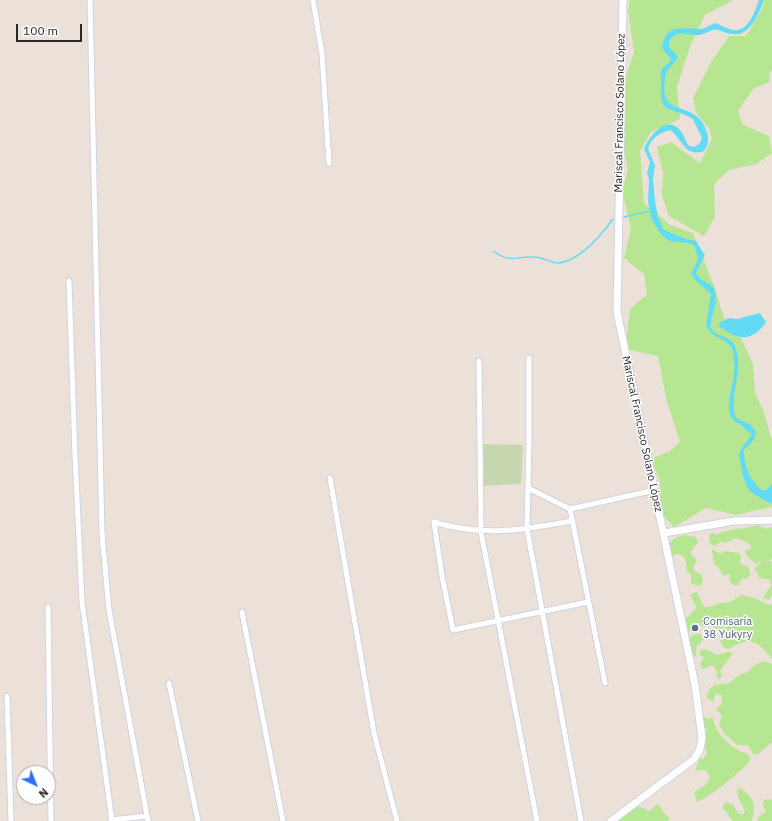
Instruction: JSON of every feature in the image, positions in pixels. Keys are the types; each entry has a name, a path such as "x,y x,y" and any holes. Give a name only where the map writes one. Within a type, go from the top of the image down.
{"main road":[{"name":"Mariscal Francisco Solano López","path":"611,821 687,764 698,754 702,745 695,685 664,532 618,321 616,303 623,0"},
{"path":"664,532 734,521 772,520"}],"street":[{"path":"69,281 75,463 82,602 112,820 147,818 109,610 102,534 90,0"},
{"path":"313,0 322,54 329,163"},
{"path":"529,358 527,529 541,612 581,821"},
{"path":"479,361 481,532 497,621 537,821"},
{"path":"330,478 374,733 396,821"},
{"path":"528,488 570,509 654,490"},
{"path":"570,509 605,683"},
{"path":"572,521 527,529 481,532 451,527 434,522 442,576 454,630 588,602"},
{"path":"48,607 52,821"},
{"path":"242,612 283,821"},
{"path":"169,682 198,821"},
{"path":"7,696 11,821"}],"green space":[{"path":"630,0 733,0 705,15 691,44 677,87 680,119 651,132 640,151 644,203 670,225 693,233 714,286 724,318 740,336 753,364 755,393 764,412 772,441 772,507 736,515 706,508 674,527 661,513 660,482 651,459 670,451 680,442 666,398 658,356 625,349 630,309 647,294 644,274 624,258 631,228 622,191 628,170 619,123 622,89 634,52 628,11"},
{"path":"764,0 772,0 772,70 770,72 769,82 753,89 738,111 743,125 769,136 772,153 756,164 729,170 714,184 715,217 704,236 669,216 662,196 663,172 657,147 671,142 700,163 712,139 709,128 696,113 693,98 711,62 729,36 746,36 763,7"},
{"path":"483,444 523,445 521,484 480,486"},
{"path":"758,525 765,529 772,527 772,558 769,561 772,562 772,595 769,600 763,598 771,585 770,580 759,578 758,572 755,572 755,568 761,562 759,561 756,564 746,555 745,551 751,549 751,546 747,542 736,538 726,543 720,542 715,546 710,544 709,537 711,533 717,535 724,531"},
{"path":"684,535 696,537 698,542 690,553 697,561 694,565 694,571 702,575 703,582 700,586 691,584 691,575 686,570 686,560 679,554 671,556 664,549 675,538"},
{"path":"712,549 720,554 725,551 739,553 741,556 740,564 748,566 751,575 746,579 741,579 739,585 733,585 729,580 730,575 728,574 723,576 719,568 714,564"},
{"path":"697,592 704,607 730,602 742,595 757,599 768,605 772,604 772,659 758,644 753,642 742,642 729,649 724,647 721,644 717,629 701,626 699,623 694,623 692,630 687,632 684,626 685,619 695,610 696,606 690,594"},
{"path":"695,634 703,635 704,639 697,646 696,656 694,657 689,653 689,638"},
{"path":"706,649 717,655 727,652 733,653 720,671 722,676 719,680 716,676 718,674 713,665 704,669 701,668 700,664 704,658 699,654 700,650"},
{"path":"764,661 772,664 772,742 758,754 753,754 748,745 737,745 724,733 719,724 722,715 716,710 721,704 722,696 716,693 713,702 706,697 711,687 729,683 741,674 746,673 755,665"},
{"path":"701,715 708,719 713,717 718,731 726,741 734,748 747,754 751,759 726,783 697,802 694,792 707,784 710,777 705,770 695,770 700,758 703,759 707,753 702,739 707,730 700,718"},
{"path":"740,788 745,791 753,802 754,810 752,821 733,821 722,807 726,802 733,805 738,813 743,815 745,811 738,797 737,790"},
{"path":"767,799 772,800 772,821 758,821 758,817 766,812 763,806 763,801"},
{"path":"658,804 664,813 670,818 668,821 618,821 630,809 641,807 649,811"}],"water":[{"path":"759,0 763,0 763,3 752,24 744,32 739,34 731,34 714,30 698,35 677,34 669,41 669,47 678,56 666,74 664,84 665,96 667,101 672,105 692,113 704,124 708,143 704,151 692,152 684,146 670,130 656,136 649,145 648,149 655,165 653,179 655,201 658,217 664,230 686,239 696,241 705,255 696,273 699,278 713,287 715,292 716,302 711,328 733,342 738,355 738,373 734,400 736,418 751,425 756,432 754,440 744,450 746,467 751,478 762,490 766,490 772,484 772,504 752,493 747,487 743,477 739,455 741,449 752,434 733,420 730,415 729,403 734,368 732,349 730,345 708,330 706,325 711,294 696,281 691,274 698,260 695,246 688,243 670,241 662,236 652,220 648,202 649,179 647,173 650,162 644,149 658,129 668,125 674,125 679,129 689,146 694,147 699,144 702,138 693,119 668,108 662,101 661,72 662,68 670,62 671,59 662,48 667,34 675,29 702,29 715,23 733,30 739,30 743,28 750,20 756,10"},
{"path":"760,313 766,322 761,329 750,336 738,336 719,326 719,323 729,318 737,319"}],"waterway":[{"path":"624,217 650,211"},
{"path":"493,251 499,255 509,258 534,257 555,263 566,261 590,246 613,219"}],"place":[{"name":"Comisaría 38 Yukyry","path":"695,628"}]}
